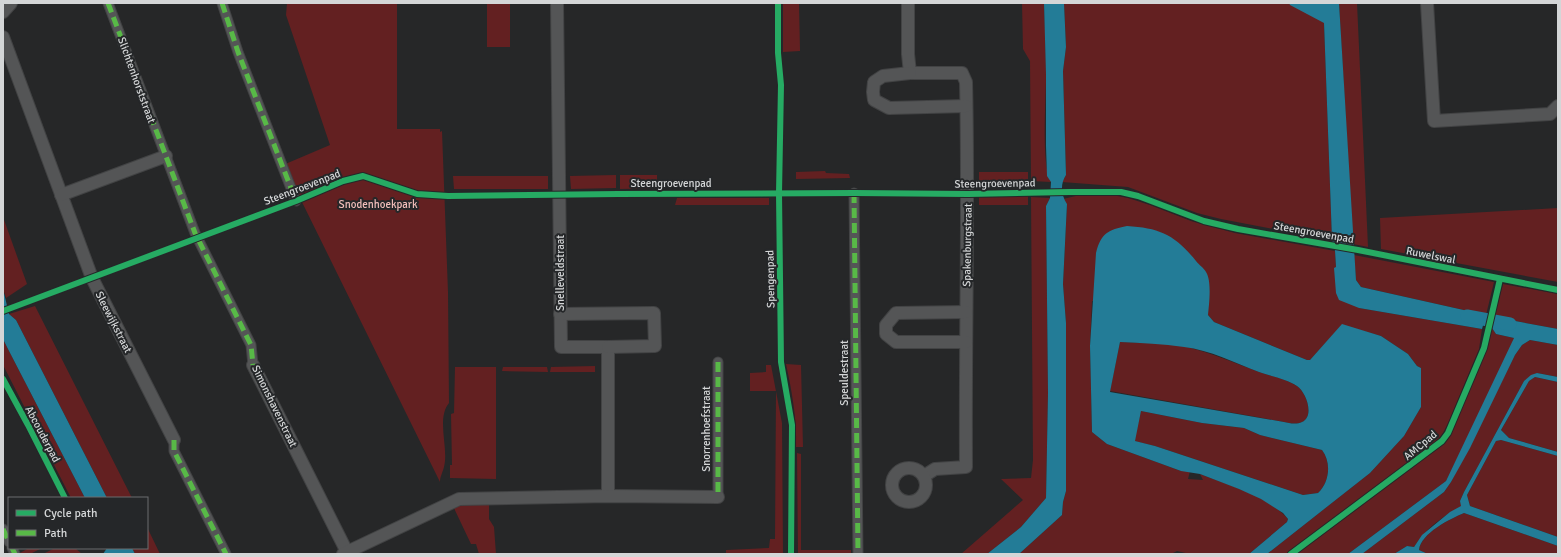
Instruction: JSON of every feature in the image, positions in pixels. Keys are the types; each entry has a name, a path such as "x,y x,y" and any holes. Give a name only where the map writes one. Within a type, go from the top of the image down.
{"street":[{"path":"3,12 11,3"},
{"name":"Slichtenhorststraat","path":"108,3 197,237"},
{"path":"222,3 238,52 296,201"},
{"name":"Snelleveldstraat","path":"558,3 561,347 608,347"},
{"path":"908,3 908,54 910,73"},
{"path":"1426,3 1434,121 1555,115"},
{"name":"Sleewijkstraat","path":"3,37 92,278 174,440 174,451 226,554"},
{"name":"Spakenburgstraat","path":"924,476 935,469 966,467 968,194 966,82 962,73 910,73 883,76 874,82 874,100 889,108 966,106"},
{"path":"61,195 166,156"},
{"name":"Speuldestraat","path":"854,193 858,554"},
{"name":"Simonshavenstraat","path":"197,237 251,345 253,365 345,553 449,502 459,499 608,496"},
{"path":"966,312 896,313 886,325 886,334 896,342 966,342"},
{"path":"560,314 654,313 655,346 608,347 608,496 718,497"},
{"name":"Snorrenhoefstraat","path":"718,362 718,497"},
{"path":"3,529 8,540"}],"green space":[{"name":"Snodenhoekpark","path":"287,3 397,3 397,129 440,129 440,132 442,131 448,292 449,403 443,417 445,459 440,482 299,196 297,196 283,165 330,145 286,15"},
{"path":"487,3 510,3 510,47 487,47"},
{"path":"783,3 799,3 800,51 783,52"},
{"path":"1022,3 1044,3 1046,67 1045,147 1048,174 1051,182 1031,181 1030,61 1023,49"},
{"path":"1064,3 1314,3 1324,23 1332,240 1197,213 1128,187 1062,182 1066,175 1063,71 1066,47"},
{"path":"1339,3 1357,3 1368,247 1353,244"},
{"path":"825,171 826,173 849,174 850,178 796,179 796,172"},
{"path":"979,172 1028,172 1028,182 979,182"},
{"path":"616,175 616,188 571,189 570,176"},
{"path":"620,175 657,175 657,184 666,184 666,188 620,189"},
{"path":"453,176 548,176 548,189 454,189"},
{"path":"979,195 1028,195 1028,205 979,205"},
{"path":"1080,195 1112,195 1128,198 1191,221 1235,233 1335,251 1336,267 1359,308 1482,329 1479,349 1443,433 1436,442 1417,457 1286,554 1267,554 1370,473 1404,436 1421,407 1421,368 1417,366 1408,354 1381,336 1342,325 1310,360 1307,360 1214,322 1208,315 1092,301 1090,346 1092,432 1107,444 1181,471 1190,471 1188,479 1203,480 1200,474 1247,492 1270,504 1288,519 1287,522 1249,554 1190,554 1177,551 1171,554 1019,554 1062,515 1066,491 1066,323 1063,284 1067,204 1063,199"},
{"path":"1031,197 1050,198 1046,206 1048,393 1046,498 1021,527 987,554 961,554 1023,500 1001,479 1031,478 1033,460"},
{"path":"677,198 769,198 769,205 675,205"},
{"path":"1558,208 1558,282 1381,249 1380,218"},
{"path":"3,217 27,284 6,298 3,289"},
{"path":"1354,255 1494,282 1486,315 1361,287 1356,280"},
{"path":"1503,284 1558,294 1558,329 1494,317"},
{"path":"35,306 131,497 106,497 16,320 9,314"},
{"path":"1492,328 1496,334 1514,338 1511,355 1446,481 1348,554 1296,554 1445,443 1465,400"},
{"path":"3,339 84,497 70,497 3,365"},
{"path":"1530,340 1558,345 1558,377 1537,373 1524,381 1464,492 1460,501 1462,506 1448,514 1423,534 1414,547 1407,546 1394,554 1362,554 1444,492 1451,482 1515,355 1522,345"},
{"path":"1120,342 1179,345 1214,355 1283,380 1297,386 1303,393 1308,404 1308,415 1302,422 1290,423 1110,391"},
{"path":"786,364 801,365 803,447 796,447 794,406"},
{"path":"766,365 771,365 776,391 750,391 750,373 766,372"},
{"path":"595,366 595,372 550,372 551,367"},
{"path":"455,367 496,367 496,479 450,478 450,465 452,465 451,414 454,413"},
{"path":"503,367 547,367 548,372 502,371"},
{"path":"1535,377 1558,382 1558,452 1509,438 1501,430 1529,381"},
{"path":"776,391 782,423 783,554 726,554 726,550 769,548 770,539 775,539"},
{"path":"1141,411 1202,423 1244,428 1260,435 1322,450 1328,467 1325,484 1318,493 1303,495 1155,446 1134,441"},
{"path":"1501,440 1558,456 1558,537 1470,506 1467,495 1496,441"},
{"path":"797,453 801,454 801,550 851,550 851,554 798,554"},
{"path":"452,504 489,504 489,519 494,527 496,554 479,554 476,544 471,544"},
{"path":"1464,513 1558,546 1558,554 1428,554 1419,550 1421,544 1430,532"},
{"path":"148,529 160,554 135,554 132,549 148,549"},
{"path":"27,549 40,549 30,554 18,554"},
{"path":"53,549 76,549 82,554 43,554"}],"water":[{"path":"1044,3 1064,3 1066,47 1063,71 1066,175 1062,190 1063,197 1067,204 1063,284 1066,323 1066,491 1062,515 1019,554 987,554 1021,527 1046,498 1048,393 1046,206 1050,198 1051,182 1047,176"},
{"path":"1289,3 1339,3 1356,280 1361,287 1486,315 1482,329 1359,308 1339,300 1336,293 1334,268 1336,267 1335,251 1332,240 1324,23 1290,5"},
{"path":"1127,226 1149,229 1166,234 1181,245 1204,269 1209,281 1210,293 1208,315 1214,322 1307,360 1310,360 1342,324 1381,336 1408,354 1417,366 1421,368 1421,407 1404,436 1370,473 1267,554 1249,554 1287,522 1288,519 1283,513 1261,499 1239,489 1200,474 1181,471 1107,444 1092,432 1090,346 1096,253 1100,241 1106,234 1115,229","holes":["1120,342 1160,344 1203,351 1288,381 1297,386 1306,398 1309,410 1308,415 1302,422 1293,424 1110,392","1141,411 1202,423 1244,428 1260,435 1322,450 1328,467 1325,484 1318,493 1303,495 1155,446 1135,441"]},
{"path":"3,289 9,314 16,320 106,497 84,497 3,339"},
{"path":"1494,317 1558,329 1558,345 1530,340 1522,345 1515,355 1470,448 1444,492 1362,554 1348,554 1446,481 1514,338 1496,334 1492,328"},
{"path":"1537,373 1558,377 1558,382 1535,377 1529,381 1501,430 1509,438 1558,452 1558,456 1501,440 1496,441 1467,495 1470,506 1558,537 1558,546 1464,513 1430,532 1421,544 1419,550 1428,554 1394,554 1407,546 1414,547 1422,535 1450,512 1461,506 1460,501 1464,492 1524,381 1531,375"},
{"path":"106,549 132,549 135,554 103,554"}],"waterway":[{"path":"1467,316 1510,324"}],"marked path":[{"path":"108,3 195,233 251,345 253,365"},
{"path":"222,3 238,52 296,201"},
{"path":"854,193 858,554"},
{"path":"718,362 718,497"},
{"path":"174,440 174,451 226,554"},
{"path":"3,529 8,540"},
{"path":"12,549 15,554"}],"cycle path":[{"name":"Spengenpad","path":"778,3 778,53 781,85 779,193 781,362 792,425 791,554"},
{"name":"Steengroevenpad","path":"3,311 296,201 343,181 363,176 417,194 448,196 1121,192 1138,196 1204,221 1238,229 1358,250 1558,290"},
{"name":"AMCpad","path":"1291,554 1442,441 1448,433 1484,348 1500,279"},
{"name":"Abcouderpad","path":"3,379 64,497"}]}
